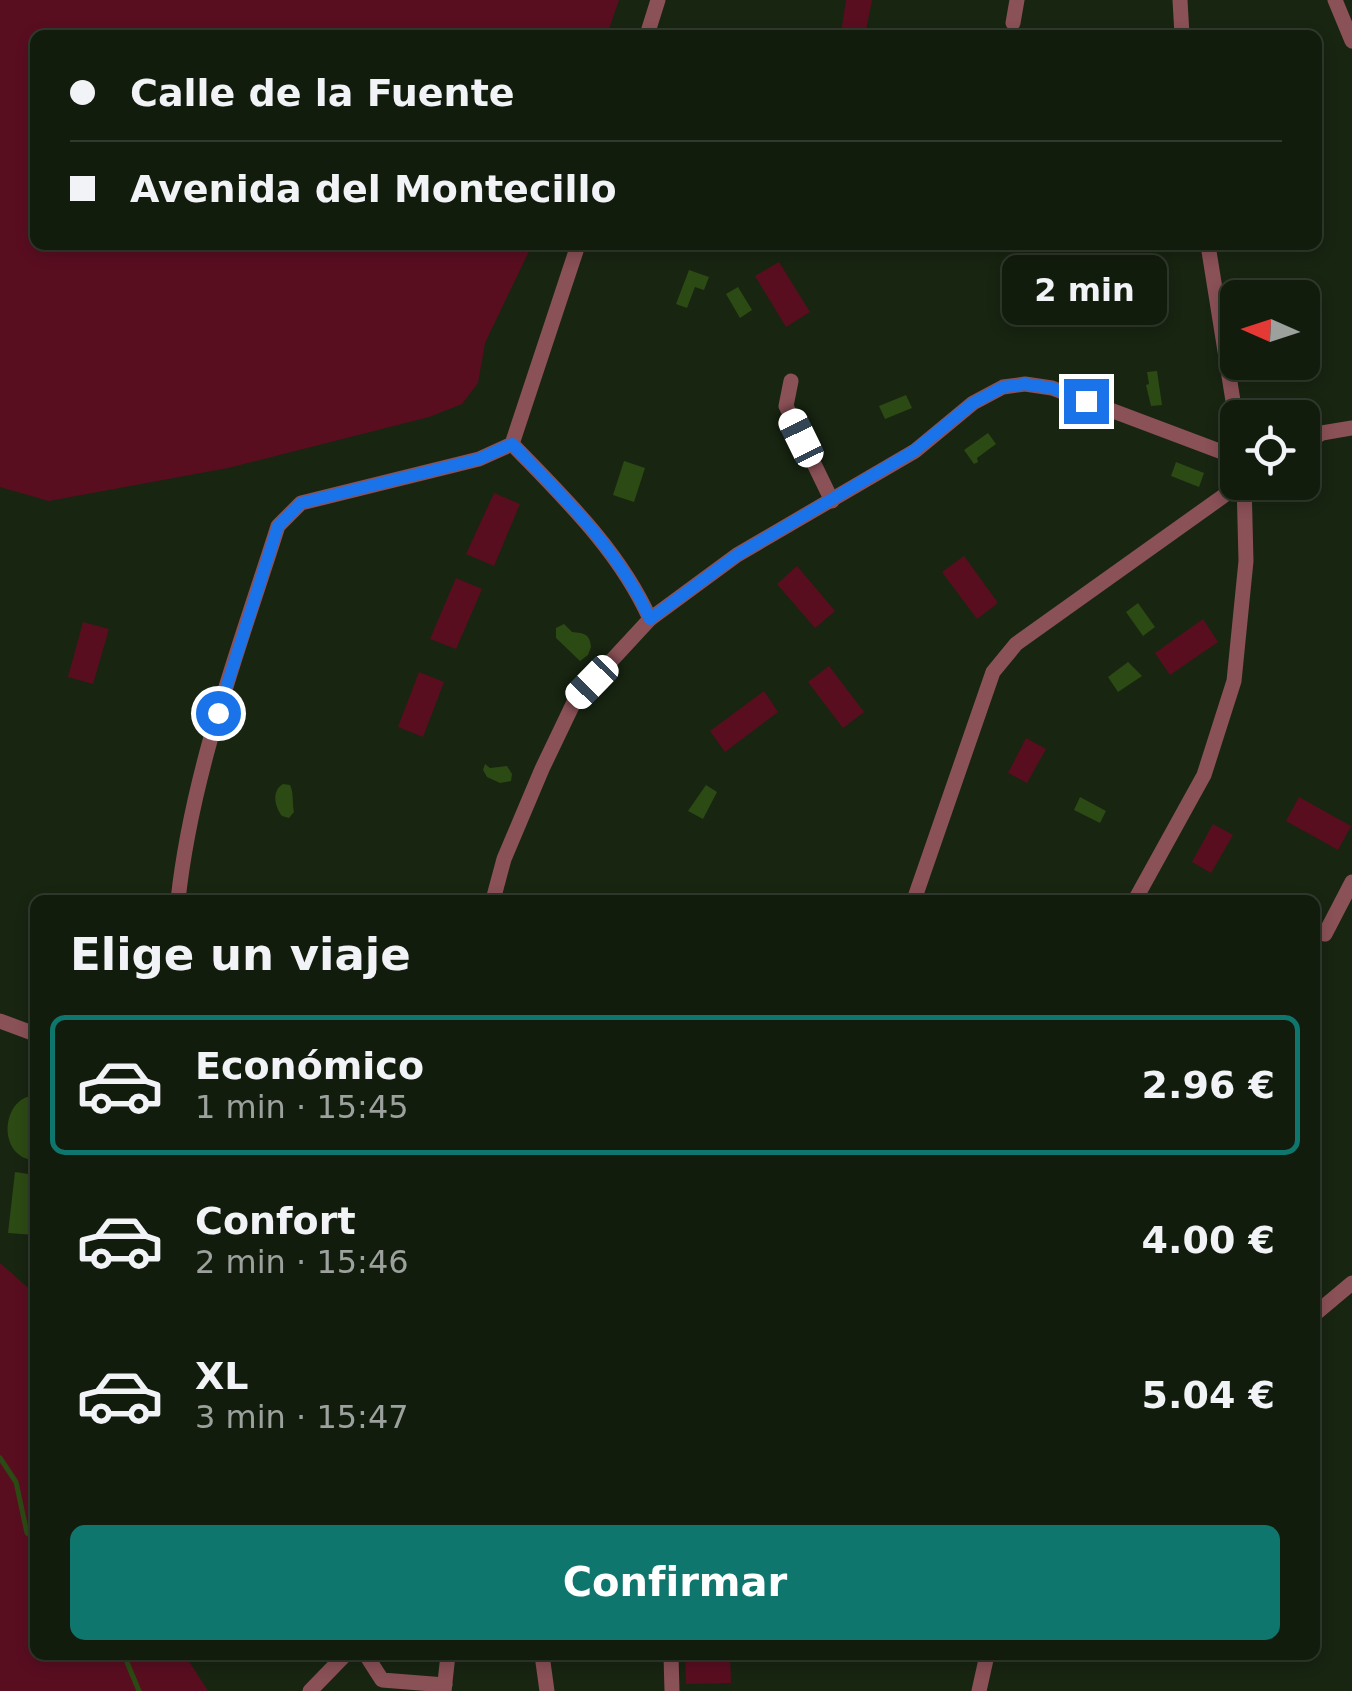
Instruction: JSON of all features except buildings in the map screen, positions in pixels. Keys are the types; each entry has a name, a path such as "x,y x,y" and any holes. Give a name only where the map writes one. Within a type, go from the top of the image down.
{"street":[{"path":"649,30 658,0"},
{"path":"1013,23 1018,0"},
{"path":"1180,0 1182,30"},
{"path":"1335,0 1352,41"},
{"path":"178,895 182,860 206,751 278,526 301,503 479,459 512,444 576,250"},
{"path":"1209,250 1233,400"},
{"path":"791,381 786,406 832,501"},
{"path":"493,895 504,859 575,700 650,619 737,555 914,451 973,403 1003,387 1025,384 1052,388 1220,451"},
{"path":"1320,434 1352,428"},
{"path":"512,444 592,529 634,582 650,619"},
{"path":"916,895 993,672 1002,659 1016,644 1220,499"},
{"path":"1138,895 1204,775 1234,681 1246,561 1244,500"},
{"path":"1325,934 1352,882"},
{"path":"0,1022 30,1032"},
{"path":"1320,1310 1352,1283"},
{"path":"310,1691 340,1660"},
{"path":"369,1660 382,1680 445,1688 448,1660"},
{"path":"543,1660 547,1691"},
{"path":"671,1660 672,1691"},
{"path":"979,1691 986,1660"}],"shaded area":[{"path":"0,0 619,0 609,30 30,30 30,250 530,250 485,343 478,383 462,404 429,417 228,468 49,501 0,487"},
{"path":"846,0 872,0 866,30 841,30"},
{"path":"779,262 810,312 786,327 755,276"},
{"path":"689,270 709,277 704,290 695,287 687,308 676,304"},
{"path":"738,287 752,310 740,318 726,294"},
{"path":"1157,371 1162,405 1151,406 1147,372"},
{"path":"906,395 912,408 885,419 879,406"},
{"path":"988,433 996,444 974,464 964,450"},
{"path":"624,461 645,468 634,502 613,495"},
{"path":"1176,462 1204,473 1199,487 1171,476"},
{"path":"494,493 520,504 494,566 466,554"},
{"path":"964,556 998,603 977,619 942,572"},
{"path":"797,566 835,611 815,628 777,584"},
{"path":"456,578 482,589 456,649 430,639"},
{"path":"1138,603 1155,627 1143,636 1126,612"},
{"path":"1203,619 1218,642 1170,675 1155,653"},
{"path":"83,622 109,629 93,684 68,677"},
{"path":"564,624 589,639 588,655 580,661 556,638 556,628"},
{"path":"1128,662 1142,676 1118,692 1108,677"},
{"path":"829,666 864,712 843,728 808,682"},
{"path":"419,672 444,682 423,737 398,727"},
{"path":"764,691 778,712 725,752 710,731"},
{"path":"1026,738 1046,749 1027,783 1008,773"},
{"path":"485,764 490,768 507,766 511,781 500,783 487,777"},
{"path":"283,784 290,785 292,791 294,812 289,818 282,816 276,804 277,791"},
{"path":"706,785 717,792 703,819 688,811"},
{"path":"1080,797 1106,811 1100,823 1074,810"},
{"path":"1299,797 1351,826 1338,850 1286,821"},
{"path":"1213,824 1233,835 1211,873 1192,862"},
{"path":"30,1097 30,1159 15,1151 10,1142 8,1121 18,1102"},
{"path":"15,1172 30,1174 30,1235 8,1233"},
{"path":"0,1263 30,1290 30,1660 188,1660 208,1691 0,1691"},
{"path":"685,1660 730,1660 731,1683 686,1684"}],"waterway":[{"path":"0,1458 16,1482 30,1535"},
{"path":"126,1660 139,1691"}],"route":[{"path":"218,713 278,526 301,503 479,459 512,444 592,529 634,582 650,619 737,555 914,451 973,403 1003,387 1025,384 1052,388 1086,401"}]}
